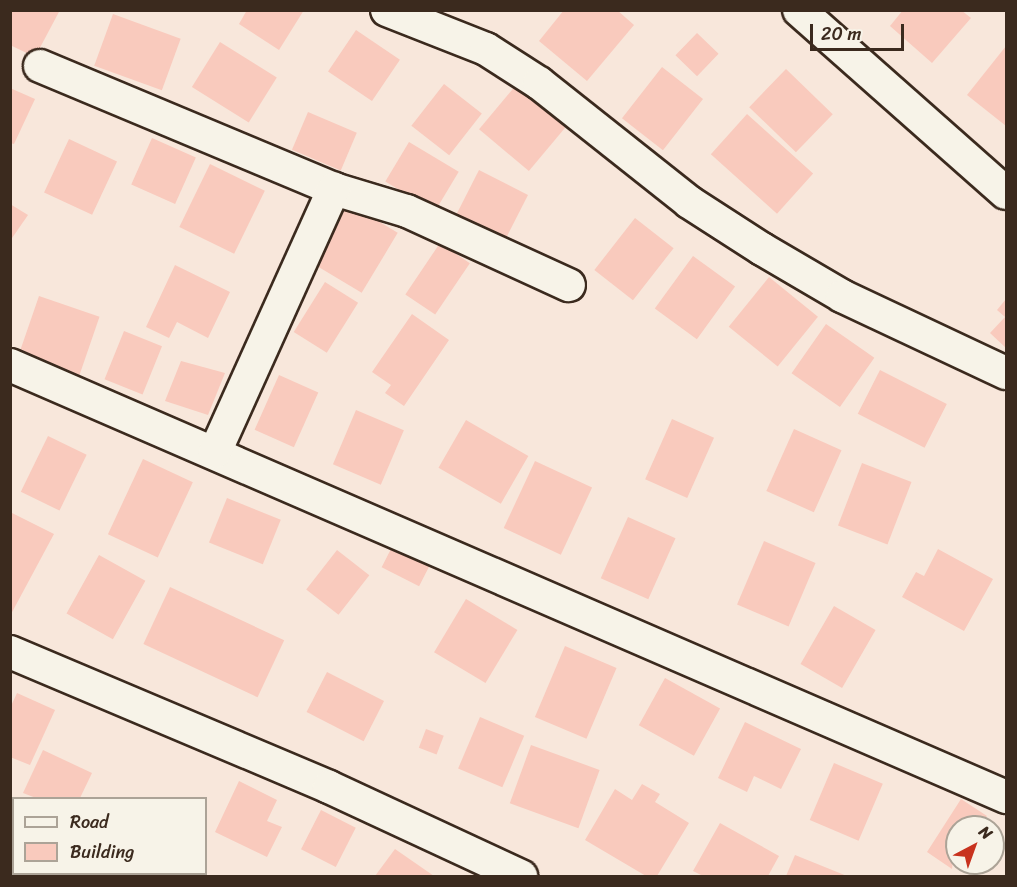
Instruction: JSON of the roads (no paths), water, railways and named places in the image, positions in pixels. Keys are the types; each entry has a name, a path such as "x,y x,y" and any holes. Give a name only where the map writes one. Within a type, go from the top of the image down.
{"street":[{"path":"387,10 486,49 539,83 689,202 762,249 842,296 1006,373"},
{"path":"798,10 1006,193"},
{"path":"40,66 334,189 407,211 568,285"},
{"path":"215,452 334,189"},
{"path":"10,365 1006,797"},
{"path":"10,652 329,787 521,876"}]}
